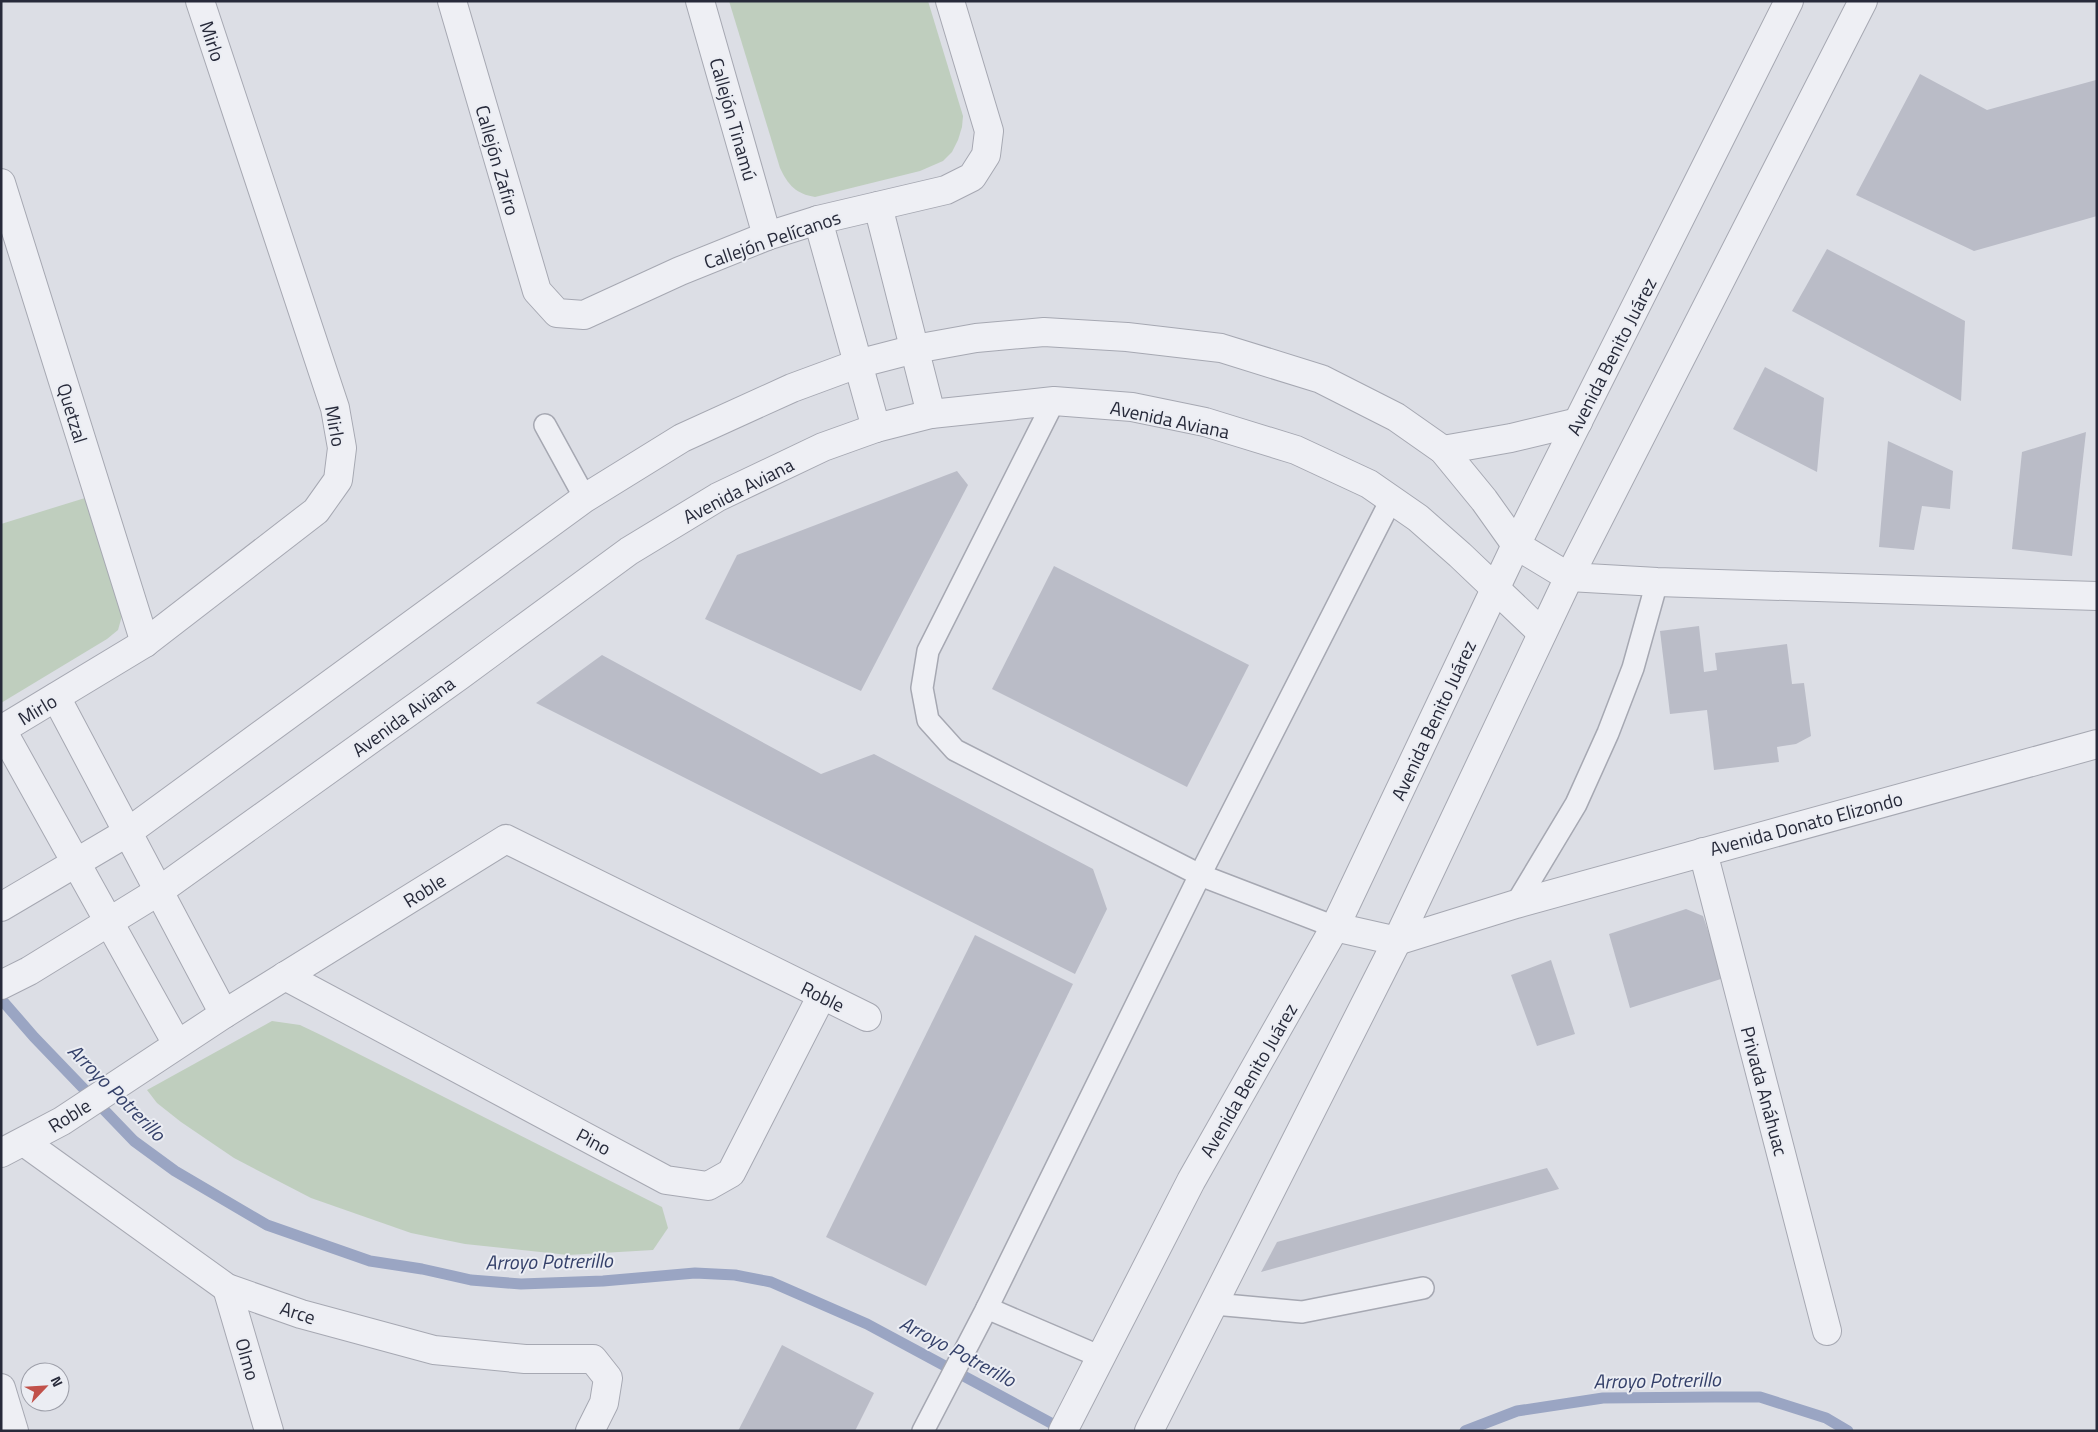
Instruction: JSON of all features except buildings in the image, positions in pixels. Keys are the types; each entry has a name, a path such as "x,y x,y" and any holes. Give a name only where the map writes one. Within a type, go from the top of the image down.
{"street":[{"name":"Mirlo","path":"2,730 145,643 316,511 338,480 342,448 335,408 200,1"},
{"name":"Callejón Zafiro","path":"452,1 537,291 557,313"},
{"name":"Callejón Tinamú","path":"700,1 768,236"},
{"name":"Callejón Pelícanos","path":"557,313 584,315 680,271 768,236 818,220 946,190 972,177 986,155 989,131 950,1"},
{"name":"Avenida Benito Juárez","path":"1063,1431 1191,1181 1335,927 1516,545 1788,1"},
{"path":"1151,1427 1397,941 1569,577 1863,1"},
{"name":"Quetzal","path":"1,183 145,643"},
{"path":"878,206 931,414"},
{"path":"818,220 876,428"},
{"path":"1,907 128,832 585,498 682,438 792,388 857,364 915,349 976,338 1044,332 1127,337 1222,348 1321,379 1396,417 1443,450 1484,500 1516,545 1569,577 1657,582 2097,596"},
{"name":"Avenida Aviana","path":"1,985 29,971 159,890 460,676 630,551 718,497 823,447 876,428 931,414 1054,401 1132,407 1205,422 1296,450 1369,484 1418,518 1542,633"},
{"path":"1443,450 1511,438 1578,422"},
{"path":"56,697 224,1014"},
{"path":"2,730 177,1044"},
{"name":"Avenida Donato Elizondo","path":"1397,941 1516,904 2097,744"},
{"name":"Roble","path":"12,1148 62,1121 224,1014 506,839 867,1017"},
{"name":"Privada Anáhuac","path":"1702,852 1827,1331"},
{"path":"1335,927 1397,941"},
{"name":"Pino","path":"285,976 666,1180 708,1186 731,1173 822,995"},
{"name":"Arce","path":"12,1148 227,1288 311,1316 434,1350 525,1359 593,1359 608,1378 604,1403 590,1431"},
{"name":"Olmo","path":"227,1288 269,1431"},
{"path":"1,1388 14,1431"}],"lane":[{"path":"1054,401 928,651 922,688 928,720 955,750 1200,875 1335,927"},
{"path":"545,425 585,498"},
{"path":"924,1428 987,1308 1200,875 1391,500"},
{"path":"1516,904 1576,804 1608,733 1634,668 1657,582"},
{"path":"1214,1304 1302,1312 1423,1288"},
{"path":"987,1308 1101,1357"}],"green space":[{"path":"729,1 928,1 963,116 962,127 952,152 943,161 920,171 815,197 803,194 793,188 780,168"},
{"path":"85,498 122,616 118,630 107,639 1,703 1,524"},
{"path":"272,1021 300,1025 662,1207 668,1228 653,1250 568,1255 465,1244 411,1233 311,1198 234,1158 181,1122 157,1103 147,1090"}],"waterway":[{"name":"Arroyo Potrerillo","path":"1,999 34,1037 134,1141 175,1171 267,1225 370,1261 422,1269 471,1280 521,1284 603,1281 695,1273 735,1275 771,1282 867,1324 1064,1430"},
{"name":"Arroyo Potrerillo","path":"1465,1431 1517,1411 1603,1398 1714,1397 1760,1397 1826,1418 1848,1431"}]}
